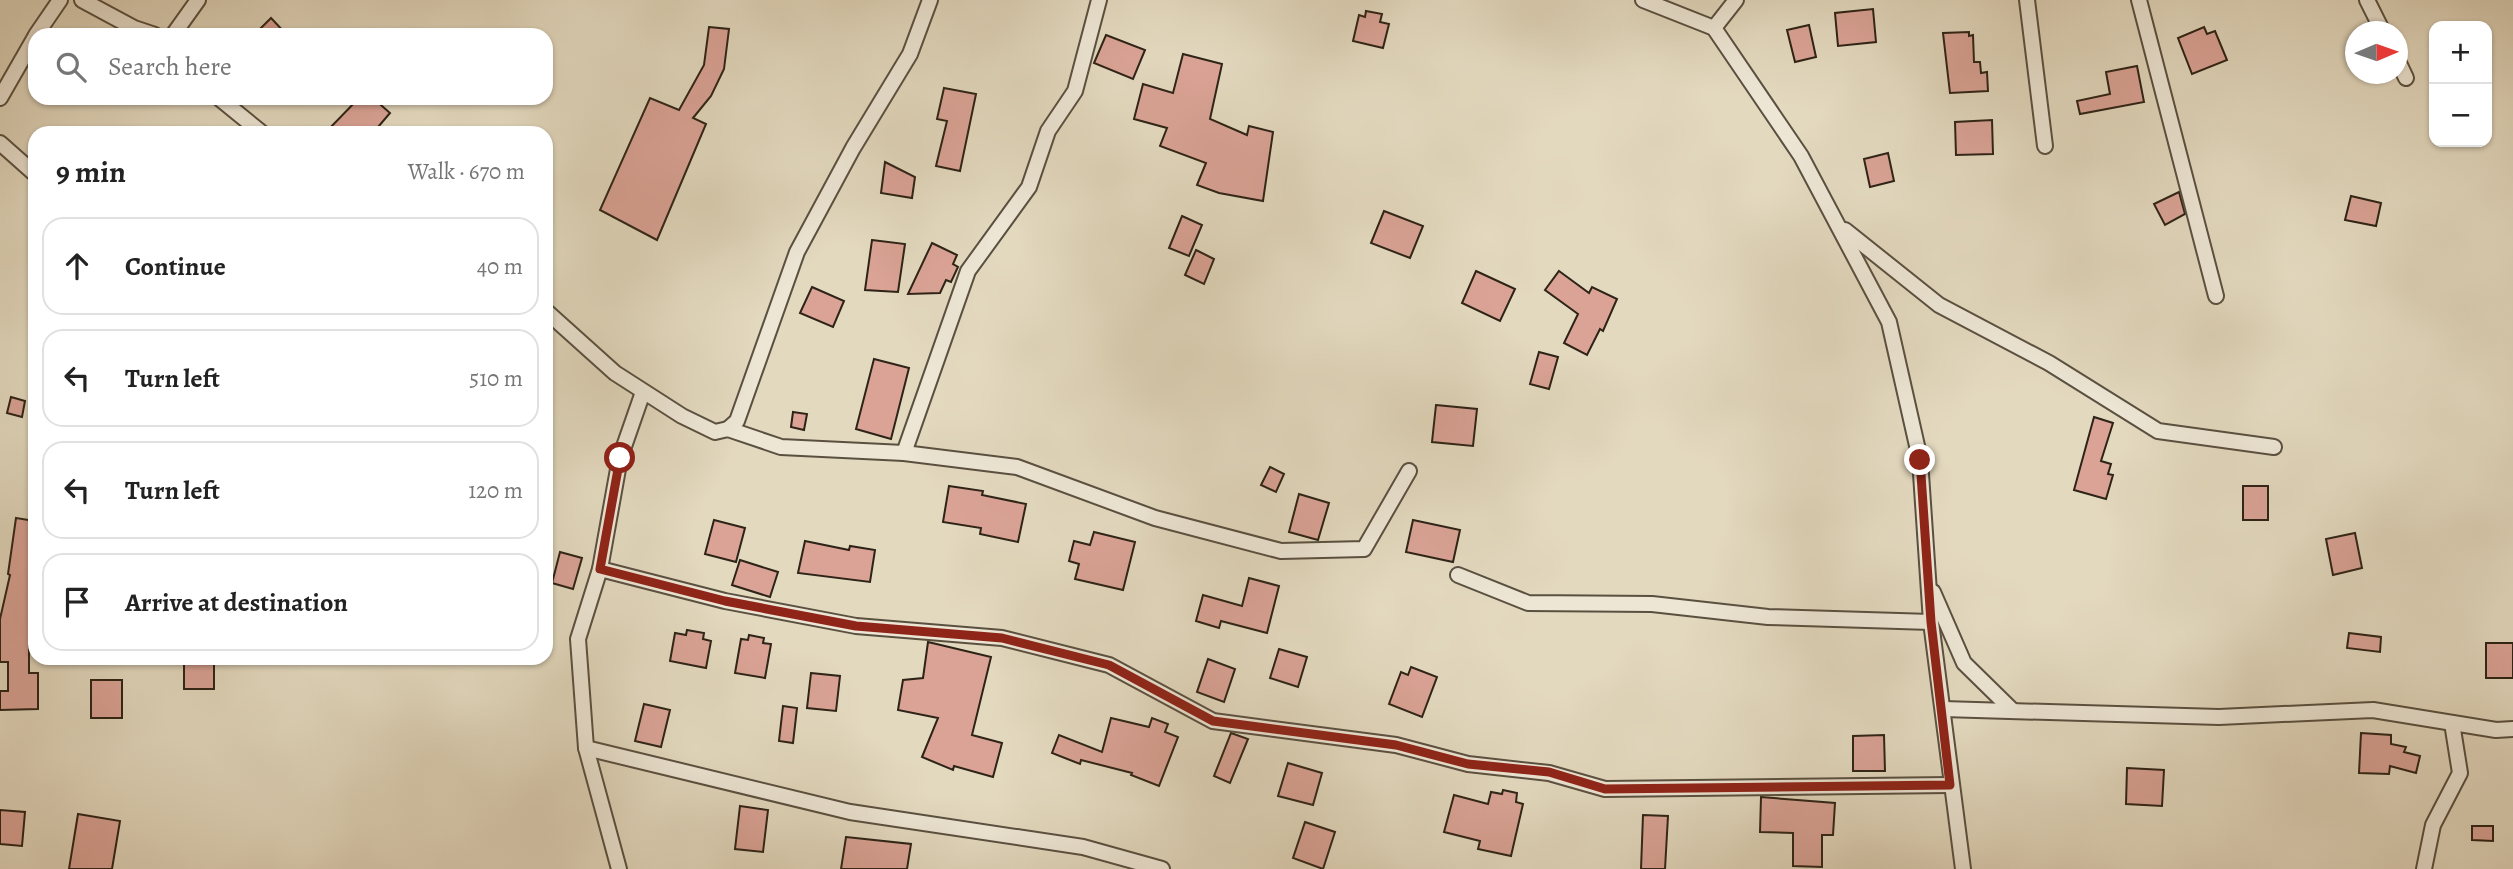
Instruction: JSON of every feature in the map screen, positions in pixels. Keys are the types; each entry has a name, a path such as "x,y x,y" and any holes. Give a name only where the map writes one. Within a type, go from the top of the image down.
{"street":[{"path":"41,28 60,0"},
{"path":"82,0 134,28"},
{"path":"178,28 198,0"},
{"path":"553,317 615,373 643,392 681,416 715,432 728,429 737,421 797,252 853,148 910,54 930,0"},
{"path":"904,453 968,271 1029,187 1048,131 1075,91 1099,0"},
{"path":"1643,0 1714,28 1801,156 1889,322 1920,460 1931,622 1963,869"},
{"path":"1714,28 1736,0"},
{"path":"2027,0 2045,146"},
{"path":"2138,0 2216,296"},
{"path":"2367,0 2378,21"},
{"path":"0,98 28,48"},
{"path":"228,105 253,126"},
{"path":"0,143 28,168"},
{"path":"1841,227 1939,305 2049,363 2158,431 2274,446"},
{"path":"619,869 586,748 578,639 600,569 620,458 643,392"},
{"path":"728,429 781,447 904,453 1017,467 1155,519 1281,551 1364,549 1409,471"},
{"path":"600,569 725,601 856,626 1002,638 1109,665 1213,721 1396,745 1468,764 1549,772 1605,789 1950,785"},
{"path":"1458,575 1528,603 1652,604 1768,617 1931,622"},
{"path":"1929,584 1964,663 2013,711"},
{"path":"1943,709 2219,717 2373,710 2496,730 2513,729"},
{"path":"2424,869 2433,825 2460,773 2452,723"},
{"path":"586,748 850,812 1083,846 1162,869"}],"building":[{"path":"1873,9 1876,42 1838,46 1835,13"},
{"path":"1366,11 1382,14 1380,22 1389,24 1383,48 1353,41 1359,15 1365,17"},
{"path":"271,18 280,28 261,28"},
{"path":"1809,25 1816,57 1795,62 1787,30"},
{"path":"709,27 729,29 724,69 711,96 693,118 706,124 657,240 600,210 650,98 679,110 704,65"},
{"path":"2204,27 2207,34 2215,31 2227,60 2192,74 2178,38"},
{"path":"1969,32 1969,36 1973,35 1974,62 1980,62 1981,73 1987,72 1988,91 1950,93 1943,33"},
{"path":"1106,35 1145,50 1133,79 1094,63"},
{"path":"1183,54 1222,64 1210,119 1247,135 1249,126 1273,132 1263,201 1219,193 1197,185 1206,163 1160,146 1167,128 1134,119 1143,84 1173,93"},
{"path":"2137,66 2144,102 2080,114 2077,101 2110,94 2106,72"},
{"path":"944,88 976,94 960,171 936,166 947,121 937,119"},
{"path":"352,105 381,105 390,113 379,126 332,126"},
{"path":"1992,120 1993,154 1956,155 1955,122"},
{"path":"1888,153 1894,181 1870,187 1864,159"},
{"path":"885,162 915,177 912,198 881,193"},
{"path":"2179,192 2185,214 2165,225 2154,204"},
{"path":"2351,196 2381,203 2376,226 2345,220"},
{"path":"1384,211 1423,226 1410,258 1371,243"},
{"path":"1182,216 1202,225 1189,256 1169,248"},
{"path":"872,240 905,244 898,292 865,290"},
{"path":"932,243 957,255 953,264 958,267 951,282 946,280 940,293 908,294"},
{"path":"1196,250 1214,259 1204,284 1185,275"},
{"path":"1476,271 1515,289 1500,321 1462,303"},
{"path":"1559,271 1589,293 1592,287 1617,299 1603,331 1600,329 1587,355 1564,343 1578,314 1545,290"},
{"path":"812,287 844,301 833,327 800,313"},
{"path":"1539,352 1558,357 1549,389 1530,384"},
{"path":"874,359 909,368 891,439 856,429"},
{"path":"11,397 25,401 22,417 7,413"},
{"path":"1436,405 1477,409 1473,446 1432,442"},
{"path":"793,412 807,414 804,430 791,427"},
{"path":"2094,417 2113,423 2101,461 2111,464 2108,474 2113,475 2106,499 2074,490"},
{"path":"1270,467 1284,474 1276,492 1261,485"},
{"path":"949,486 983,491 982,495 1026,504 1018,542 980,534 981,528 943,522"},
{"path":"2243,486 2268,486 2268,520 2243,520"},
{"path":"1299,494 1329,503 1318,540 1289,532"},
{"path":"16,518 28,520 28,665 29,673 38,673 38,709 0,710 0,691 8,691 8,662 0,662 0,619 10,575"},
{"path":"714,520 745,528 736,562 705,554"},
{"path":"1413,520 1460,530 1453,562 1406,552"},
{"path":"1094,532 1135,542 1123,590 1075,579 1079,564 1069,561 1074,541 1090,545"},
{"path":"2355,533 2362,568 2333,575 2326,539"},
{"path":"805,541 849,550 850,546 875,550 870,582 798,573"},
{"path":"560,552 582,558 573,589 553,583"},
{"path":"740,560 778,572 770,597 732,585"},
{"path":"1249,578 1279,586 1267,633 1221,621 1219,628 1196,621 1203,595 1242,606"},
{"path":"687,630 704,633 703,639 711,641 706,668 670,661 675,633 686,635"},
{"path":"2349,633 2381,637 2380,652 2347,648"},
{"path":"749,635 764,638 763,643 771,644 765,678 735,673 741,639 748,640"},
{"path":"928,642 991,657 972,735 1002,743 993,777 954,766 953,770 922,757 938,718 898,710 903,680 923,678"},
{"path":"2486,643 2513,643 2513,678 2486,678"},
{"path":"1279,649 1307,657 1298,687 1270,678"},
{"path":"1208,659 1235,669 1224,702 1197,692"},
{"path":"184,665 214,665 214,689 184,689"},
{"path":"1411,667 1437,677 1422,717 1389,704 1401,672 1408,675"},
{"path":"811,673 840,676 836,711 807,708"},
{"path":"91,680 122,680 122,718 91,718"},
{"path":"644,704 670,710 661,747 635,741"},
{"path":"783,706 797,708 793,743 779,741"},
{"path":"1111,718 1149,727 1152,718 1168,724 1165,732 1178,737 1159,786 1131,775 1132,773 1081,760 1080,764 1052,753 1059,735 1102,752"},
{"path":"1231,733 1248,739 1230,783 1214,776"},
{"path":"2361,733 2391,735 2391,744 2406,747 2404,752 2420,756 2416,773 2390,766 2389,774 2359,773"},
{"path":"1884,735 1885,771 1853,771 1853,736"},
{"path":"1288,763 1322,773 1313,805 1278,796"},
{"path":"2127,768 2164,770 2162,806 2126,804"},
{"path":"1503,790 1517,793 1516,802 1523,804 1511,856 1478,849 1480,841 1444,832 1454,795 1488,804 1491,792 1502,794"},
{"path":"1761,797 1835,803 1833,835 1822,835 1822,867 1793,866 1793,833 1760,832"},
{"path":"740,806 768,810 763,852 735,849"},
{"path":"0,810 25,812 22,846 0,844"},
{"path":"78,814 120,821 112,869 69,869"},
{"path":"1643,815 1668,816 1665,869 1641,869"},
{"path":"1305,822 1335,832 1323,869 1293,858"},
{"path":"2472,826 2493,826 2493,841 2472,840"},
{"path":"846,837 911,844 907,869 841,869"}],"route":[{"path":"620,458 608,509 600,569 725,601 856,626 1002,638 1109,665 1213,721 1334,739 1396,745 1468,764 1549,772 1605,789 1759,785 1950,785 1931,622 1920,460"}]}
